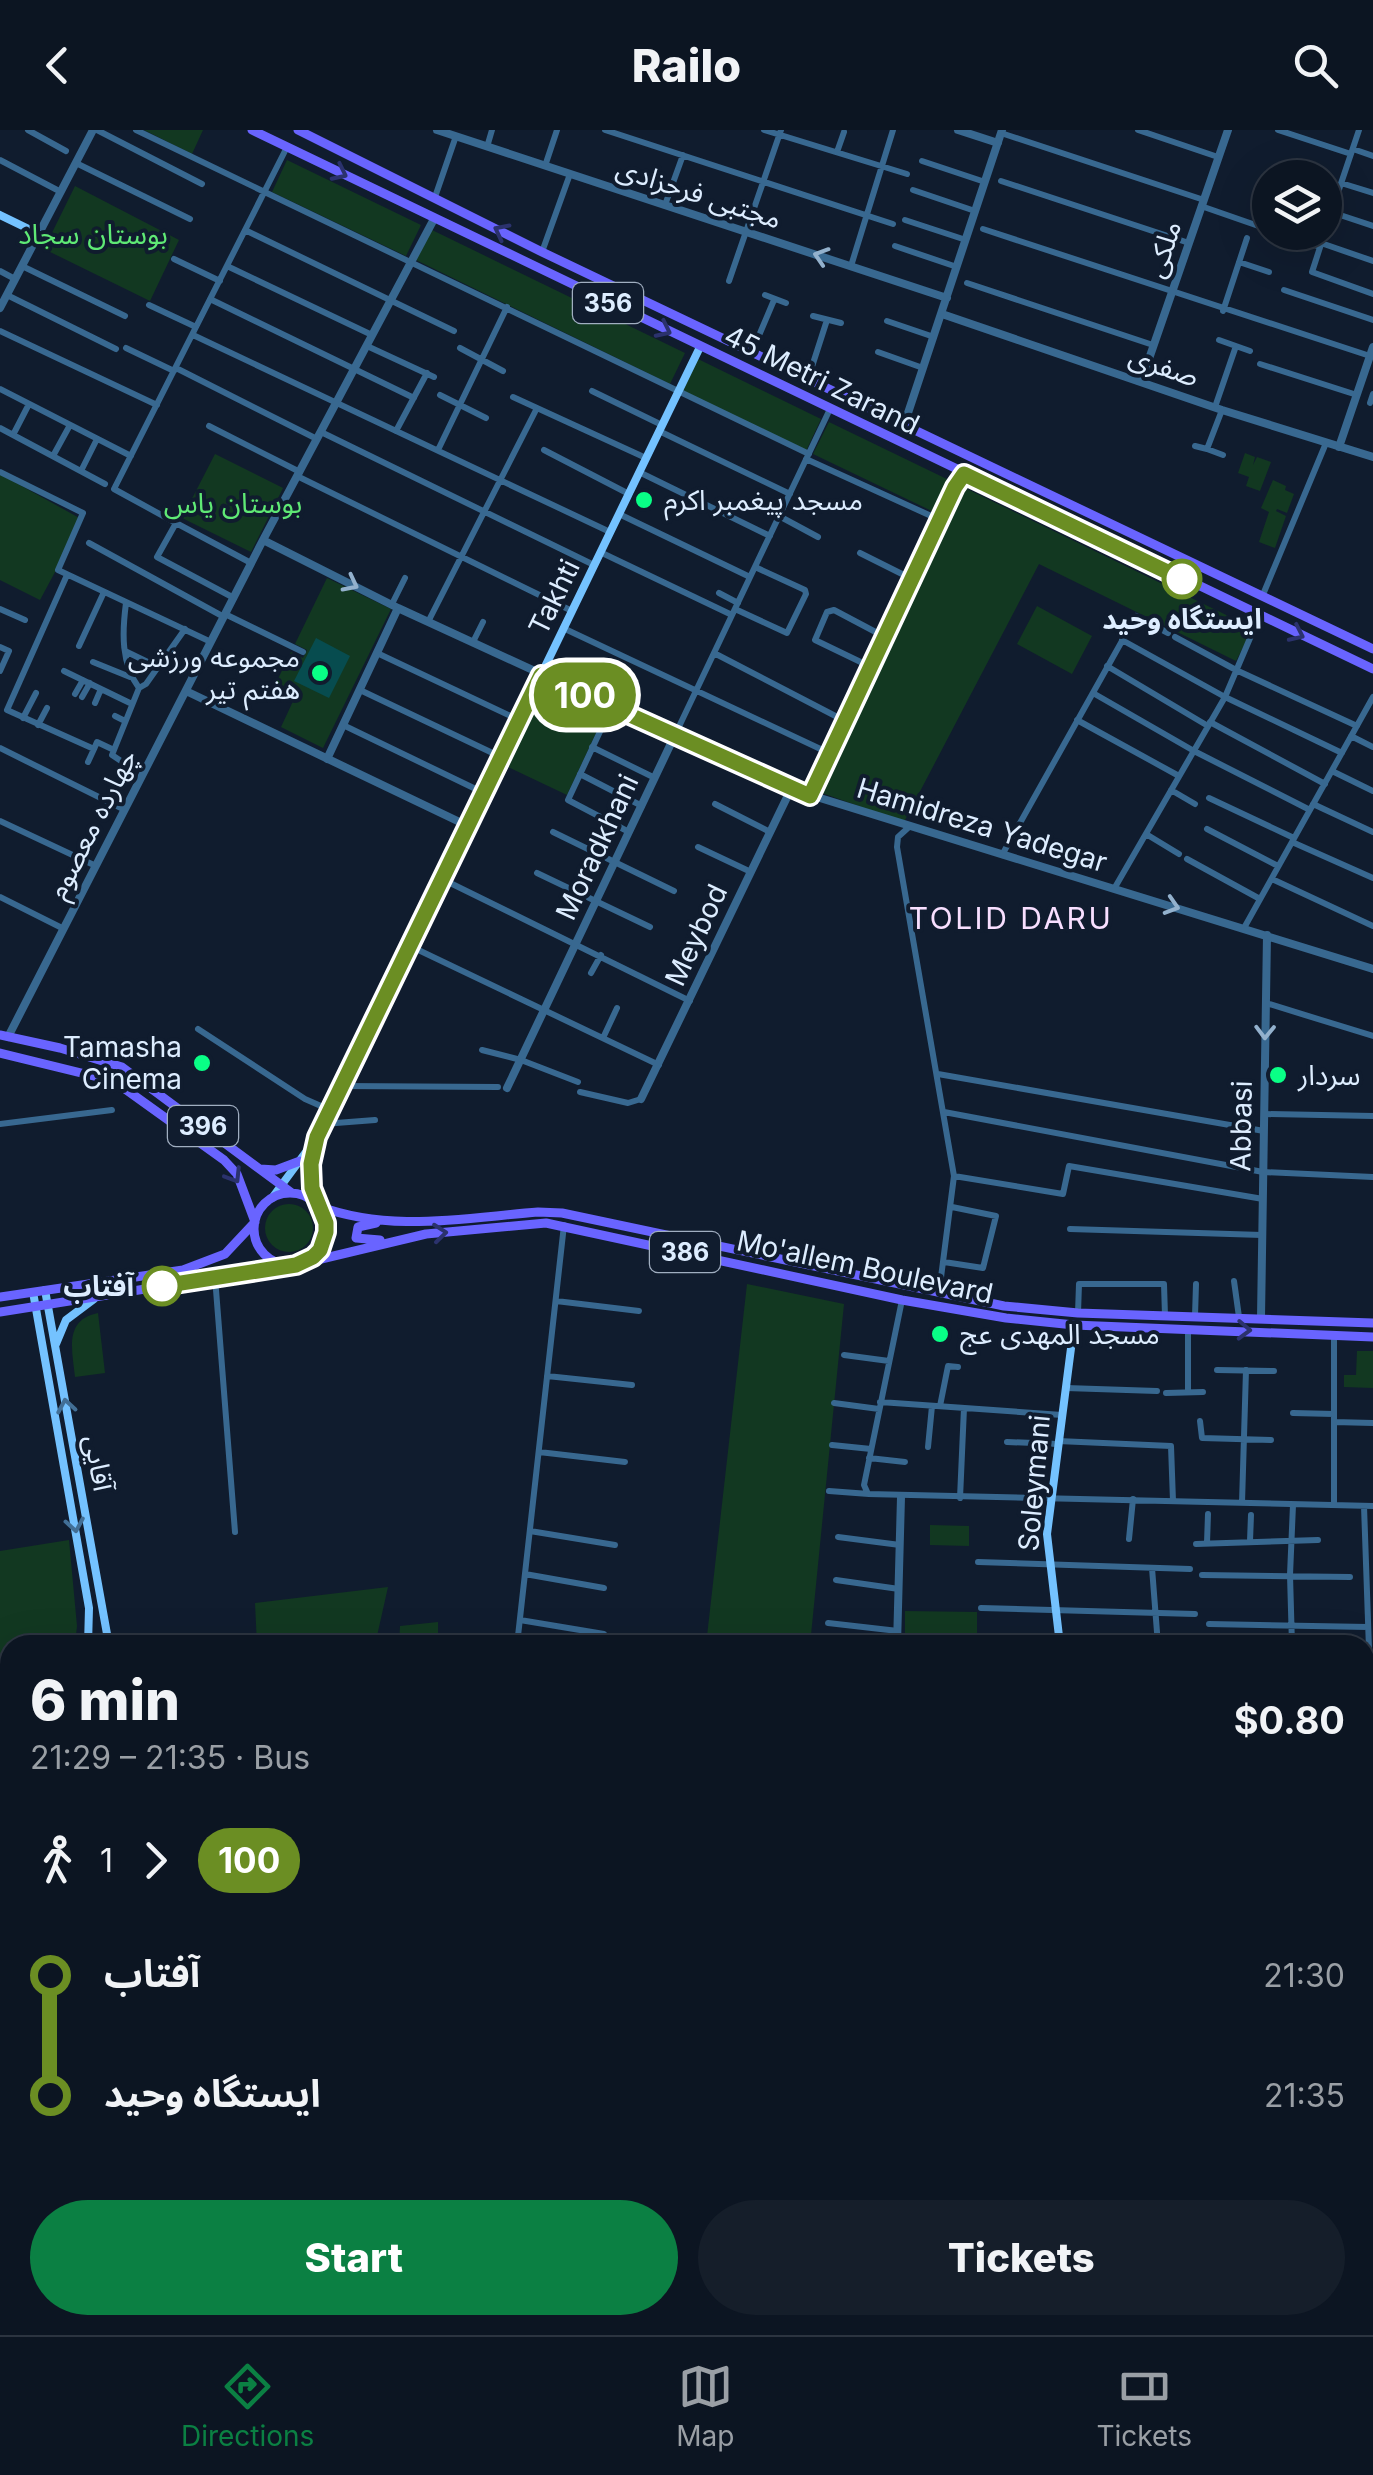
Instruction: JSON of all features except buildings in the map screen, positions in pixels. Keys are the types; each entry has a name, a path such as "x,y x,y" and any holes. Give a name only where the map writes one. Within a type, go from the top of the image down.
{"main road":[{"name":"45 Metri Zarand","path":"252,130 1373,669"},
{"name":"45 Metri Zarand","path":"298,130 312,133 542,252 1373,649"},
{"path":"0,215 39,234"},
{"name":"Takhti","path":"272,1198 317,1137 700,347"},
{"path":"854,421 866,416 862,404"},
{"path":"899,442 904,426"},
{"path":"945,465 940,455 943,450 958,451"},
{"name":"396","path":"4,1036 78,1052 122,1067 292,1193"},
{"name":"396","path":"0,1053 105,1076 134,1092 224,1160 237,1174 255,1222"},
{"name":"Takhti","path":"317,1137 311,1164 318,1206"},
{"path":"260,1170 284,1169 300,1161"},
{"path":"292,1193 318,1206 326,1223 324,1242 313,1257 296,1265 264,1254 254,1234 255,1222 258,1212 272,1198 292,1193"},
{"name":"Mo'allem Boulevard","path":"318,1206 378,1222 538,1212 562,1214 1004,1306 1078,1313 1373,1323"},
{"path":"0,1298 183,1270 214,1260 234,1246 255,1222"},
{"path":"378,1222 358,1228 356,1238 404,1238"},
{"name":"Mo'allem Boulevard","path":"0,1312 296,1265 404,1238 535,1224 564,1226 989,1316 1074,1325 1373,1337"},
{"name":"آقایی","path":"45,1290 107,1635"},
{"name":"آقایی","path":"33,1292 89,1608 88,1635"},
{"path":"55,1349 66,1320 95,1299"},
{"path":"18,1310 39,1326"},
{"name":"Soleymani","path":"1059,1635 1047,1534 1074,1325"}],"street":[{"path":"28,130 66,151"},
{"path":"0,308 95,130 202,184"},
{"path":"136,130 412,260 940,520"},
{"name":"مجتبی فرحزادی","path":"437,130 947,298"},
{"path":"487,146 492,130"},
{"path":"546,166 558,130"},
{"path":"605,130 893,224"},
{"path":"764,130 781,132 907,174"},
{"path":"807,143 812,130"},
{"path":"850,266 893,130"},
{"path":"958,130 998,143"},
{"path":"1138,130 1218,158"},
{"name":"ملکی","path":"1140,382 1228,130"},
{"path":"1278,130 1373,156"},
{"path":"1360,130 1342,183 1373,193"},
{"path":"729,281 781,132"},
{"path":"837,152 844,132"},
{"path":"904,426 1002,132 1252,223"},
{"path":"435,197 456,136"},
{"path":"252,563 114,489 288,147"},
{"path":"665,205 683,156"},
{"path":"0,160 61,192"},
{"path":"922,162 985,182"},
{"path":"76,163 190,220"},
{"path":"542,252 570,174"},
{"path":"1000,181 1189,243"},
{"path":"913,190 976,211"},
{"path":"1342,215 1373,226"},
{"name":"چهارده معصوم","path":"4,1036 64,929 434,219"},
{"path":"905,220 966,240"},
{"path":"983,229 1171,294 1371,352 1339,446"},
{"path":"246,230 454,331"},
{"path":"1223,310 1246,238"},
{"path":"895,246 957,267"},
{"path":"1319,250 1312,272 1373,294"},
{"path":"1339,250 1373,261"},
{"path":"174,259 220,281"},
{"path":"1239,262 1268,272"},
{"path":"22,266 125,316"},
{"path":"227,266 372,335"},
{"path":"0,271 16,279"},
{"path":"967,283 1153,346"},
{"path":"1284,290 1373,320"},
{"path":"765,294 786,303"},
{"path":"7,295 116,349"},
{"path":"210,299 414,398"},
{"path":"752,352 774,300"},
{"path":"149,304 194,331 336,402 610,532"},
{"path":"438,450 507,307"},
{"name":"صفری","path":"942,314 1373,457"},
{"path":"812,316 841,323"},
{"path":"808,379 827,320"},
{"path":"887,321 934,337"},
{"path":"0,330 156,405"},
{"path":"1219,340 1250,350"},
{"path":"366,346 430,375 396,431"},
{"path":"1206,449 1236,346"},
{"path":"126,348 594,565"},
{"path":"460,348 503,371"},
{"path":"878,352 924,368"},
{"path":"1260,364 1356,395"},
{"path":"0,389 131,456"},
{"path":"592,391 790,494"},
{"path":"1370,403 1373,394"},
{"path":"440,395 486,418"},
{"path":"513,397 646,458"},
{"path":"13,435 29,404"},
{"path":"428,622 537,408"},
{"name":"Moradkhani","path":"503,1088 522,1060 830,409"},
{"path":"53,456 70,425"},
{"path":"209,426 460,558 572,611"},
{"path":"0,428 105,484"},
{"path":"81,471 98,439"},
{"path":"1262,598 1326,443"},
{"path":"1195,446 1223,455"},
{"path":"544,450 629,494"},
{"path":"0,472 83,513 58,570 211,642"},
{"path":"639,472 770,536"},
{"path":"810,796 964,474"},
{"path":"619,514 750,577"},
{"path":"779,516 818,537"},
{"path":"176,523 158,556 234,598"},
{"name":"Hamidreza Yadegar","path":"264,540 428,622 790,789 1373,969"},
{"path":"89,544 225,616 303,652"},
{"path":"600,552 788,633 807,592 755,567"},
{"path":"860,553 912,579"},
{"path":"67,575 4,711 94,749"},
{"path":"327,759 377,652 405,578"},
{"path":"79,646 104,592"},
{"path":"719,593 735,609"},
{"path":"126,603 124,650 138,688"},
{"path":"0,609 25,620"},
{"path":"871,667 815,640 830,610 885,637"},
{"path":"1002,855 1136,616 1236,670 1357,726"},
{"path":"1114,888 1225,697 1259,617"},
{"path":"473,642 483,622"},
{"path":"564,628 830,753"},
{"path":"127,765 112,756 138,688 146,684 184,629"},
{"path":"1122,640 1225,697 1342,753"},
{"path":"0,647 10,651 0,670"},
{"path":"124,650 158,668"},
{"path":"377,652 519,720"},
{"path":"714,653 846,720"},
{"path":"92,662 131,677"},
{"path":"1107,666 1325,784"},
{"path":"64,670 132,704"},
{"path":"79,695 86,681"},
{"path":"95,703 101,688"},
{"path":"360,690 501,757"},
{"path":"186,692 468,826"},
{"path":"1093,692 1194,751 1373,832"},
{"path":"23,718 36,693"},
{"path":"1244,928 1373,697"},
{"path":"612,706 568,800 630,832"},
{"path":"38,726 47,708"},
{"path":"115,716 125,722"},
{"path":"1078,720 1179,776"},
{"path":"343,726 484,792"},
{"path":"1351,736 1373,747"},
{"path":"88,762 97,742 114,750"},
{"path":"0,748 124,810"},
{"path":"592,748 655,778"},
{"path":"1332,771 1373,791"},
{"path":"580,774 642,806"},
{"name":"Meybod","path":"641,1098 790,789"},
{"path":"1171,790 1195,804"},
{"path":"1208,798 1373,878"},
{"path":"715,804 770,832"},
{"path":"0,821 96,866"},
{"path":"909,827 898,837 897,847 954,1176 938,1294"},
{"path":"1207,829 1278,866"},
{"path":"553,832 674,891"},
{"path":"1146,834 1260,899"},
{"path":"698,846 750,872"},
{"path":"537,873 650,926"},
{"path":"1272,878 1373,926"},
{"path":"442,879 690,1001"},
{"path":"0,897 64,929"},
{"name":"Abbasi","path":"1261,1317 1267,935"},
{"path":"410,946 659,1065"},
{"path":"591,973 601,955"},
{"path":"1266,1003 1373,1036"},
{"path":"603,1038 617,1008"},
{"path":"198,1029 306,1099 330,1110"},
{"path":"482,1050 522,1060 578,1082"},
{"path":"938,1074 1264,1131"},
{"path":"342,1086 503,1088"},
{"path":"580,1092 628,1104 641,1098"},
{"path":"0,1124 112,1110"},
{"path":"944,1112 1263,1172 1373,1177"},
{"path":"1264,1114 1373,1116"},
{"path":"323,1124 375,1120"},
{"path":"954,1176 1063,1194 1070,1166 1263,1199"},
{"path":"944,1262 983,1268 996,1216 952,1207"},
{"path":"518,1635 564,1226"},
{"path":"1070,1228 1262,1235"},
{"path":"215,1276 235,1532"},
{"path":"1234,1282 1239,1317"},
{"path":"1078,1313 1078,1284 1164,1284 1165,1316"},
{"path":"1194,1316 1196,1284"},
{"path":"870,1494 864,1488 902,1300"},
{"path":"556,1301 639,1311"},
{"path":"1188,1328 1188,1391"},
{"path":"1334,1334 1334,1505"},
{"path":"844,1355 889,1361"},
{"path":"928,1447 948,1366 958,1366"},
{"path":"1217,1370 1274,1372"},
{"path":"1242,1503 1246,1370"},
{"path":"548,1376 632,1385"},
{"path":"1066,1388 1203,1392"},
{"path":"834,1403 1062,1415"},
{"path":"960,1498 964,1408"},
{"path":"1293,1412 1373,1423"},
{"path":"1200,1421 1200,1438 1271,1440"},
{"path":"1007,1442 1171,1446 1172,1500"},
{"path":"832,1444 905,1462"},
{"path":"539,1452 625,1462"},
{"path":"828,1491 901,1497 1369,1506 1368,1635"},
{"path":"898,1635 901,1497"},
{"path":"1129,1539 1133,1499"},
{"path":"1292,1504 1292,1635"},
{"path":"1207,1543 1208,1514"},
{"path":"1250,1515 1250,1541"},
{"path":"530,1530 615,1545"},
{"path":"838,1537 900,1545"},
{"path":"1196,1544 1318,1540"},
{"path":"978,1562 1190,1570"},
{"path":"1152,1568 1157,1635"},
{"path":"525,1574 604,1588"},
{"path":"1202,1575 1350,1576"},
{"path":"836,1580 899,1589"},
{"path":"981,1608 1195,1614"},
{"path":"520,1620 604,1634"},
{"path":"828,1624 898,1631"},
{"path":"1209,1624 1368,1627"}],"green space":[{"path":"144,130 203,130 192,154"},
{"path":"287,160 421,225 406,256 272,192"},
{"name":"بوستان سجاد","path":"75,186 179,240 150,301 44,249"},
{"path":"430,229 685,353 670,384 418,261 415,259"},
{"path":"698,359 821,419 806,451 683,391"},
{"path":"829,422 953,482 938,514 813,454"},
{"path":"1245,453 1255,457 1253,465 1257,457 1271,462 1260,491 1246,486 1249,477 1238,473"},
{"name":"بوستان یاس","path":"215,454 283,488 251,552 182,518"},
{"path":"0,474 83,520 40,600 0,580"},
{"path":"1273,480 1294,494 1287,513 1276,511 1286,516 1275,548 1259,542 1269,512 1261,508"},
{"path":"965,488 1253,628 1236,661 1039,564 904,822 822,793"},
{"name":"مجموعه ورزشی هفتم تیر","path":"327,578 391,609 323,748 281,727 295,697 274,687 291,652 303,658 307,650 295,644"},
{"path":"1037,606 1092,636 1072,674 1017,644"},
{"path":"543,685 605,714 567,795 504,765"},
{"path":"289,1204 306,1211 313,1228 306,1245 289,1252 272,1245 265,1228 272,1211"},
{"path":"747,1284 844,1304 811,1635 707,1635"},
{"path":"98,1313 105,1373 75,1377 75,1329"},
{"path":"1357,1351 1373,1351 1373,1388 1344,1387 1344,1375 1356,1375"},
{"path":"930,1525 969,1526 969,1546 930,1545"},
{"path":"69,1540 76,1635 0,1635 0,1551"},
{"path":"388,1587 377,1635 257,1635 255,1603"},
{"path":"905,1611 977,1612 977,1635 905,1635"},
{"path":"438,1622 438,1635 400,1635 400,1626"}],"shaded area":[{"path":"316,638 350,656 329,698 294,681"}],"bus line":[{"name":"100","path":"162,1286 296,1265 320,1250 326,1223 312,1188 311,1164 317,1137 541,675 810,796 964,474 1182,579"}],"place":[{"name":"مسجد پیغمبر اکرم","path":"644,500"},
{"name":"ایستگاه وحید","path":"1182,579"},
{"name":"مجموعه ورزشی هفتم تیر","path":"320,673"},
{"name":"Tamasha Cinema","path":"202,1063"},
{"name":"سردار","path":"1278,1075"},
{"name":"آفتاب","path":"162,1286"},
{"name":"مسجد المهدی عج","path":"940,1334"}],"district":[{"name":"TOLID DARU","path":"1011,919"}]}
